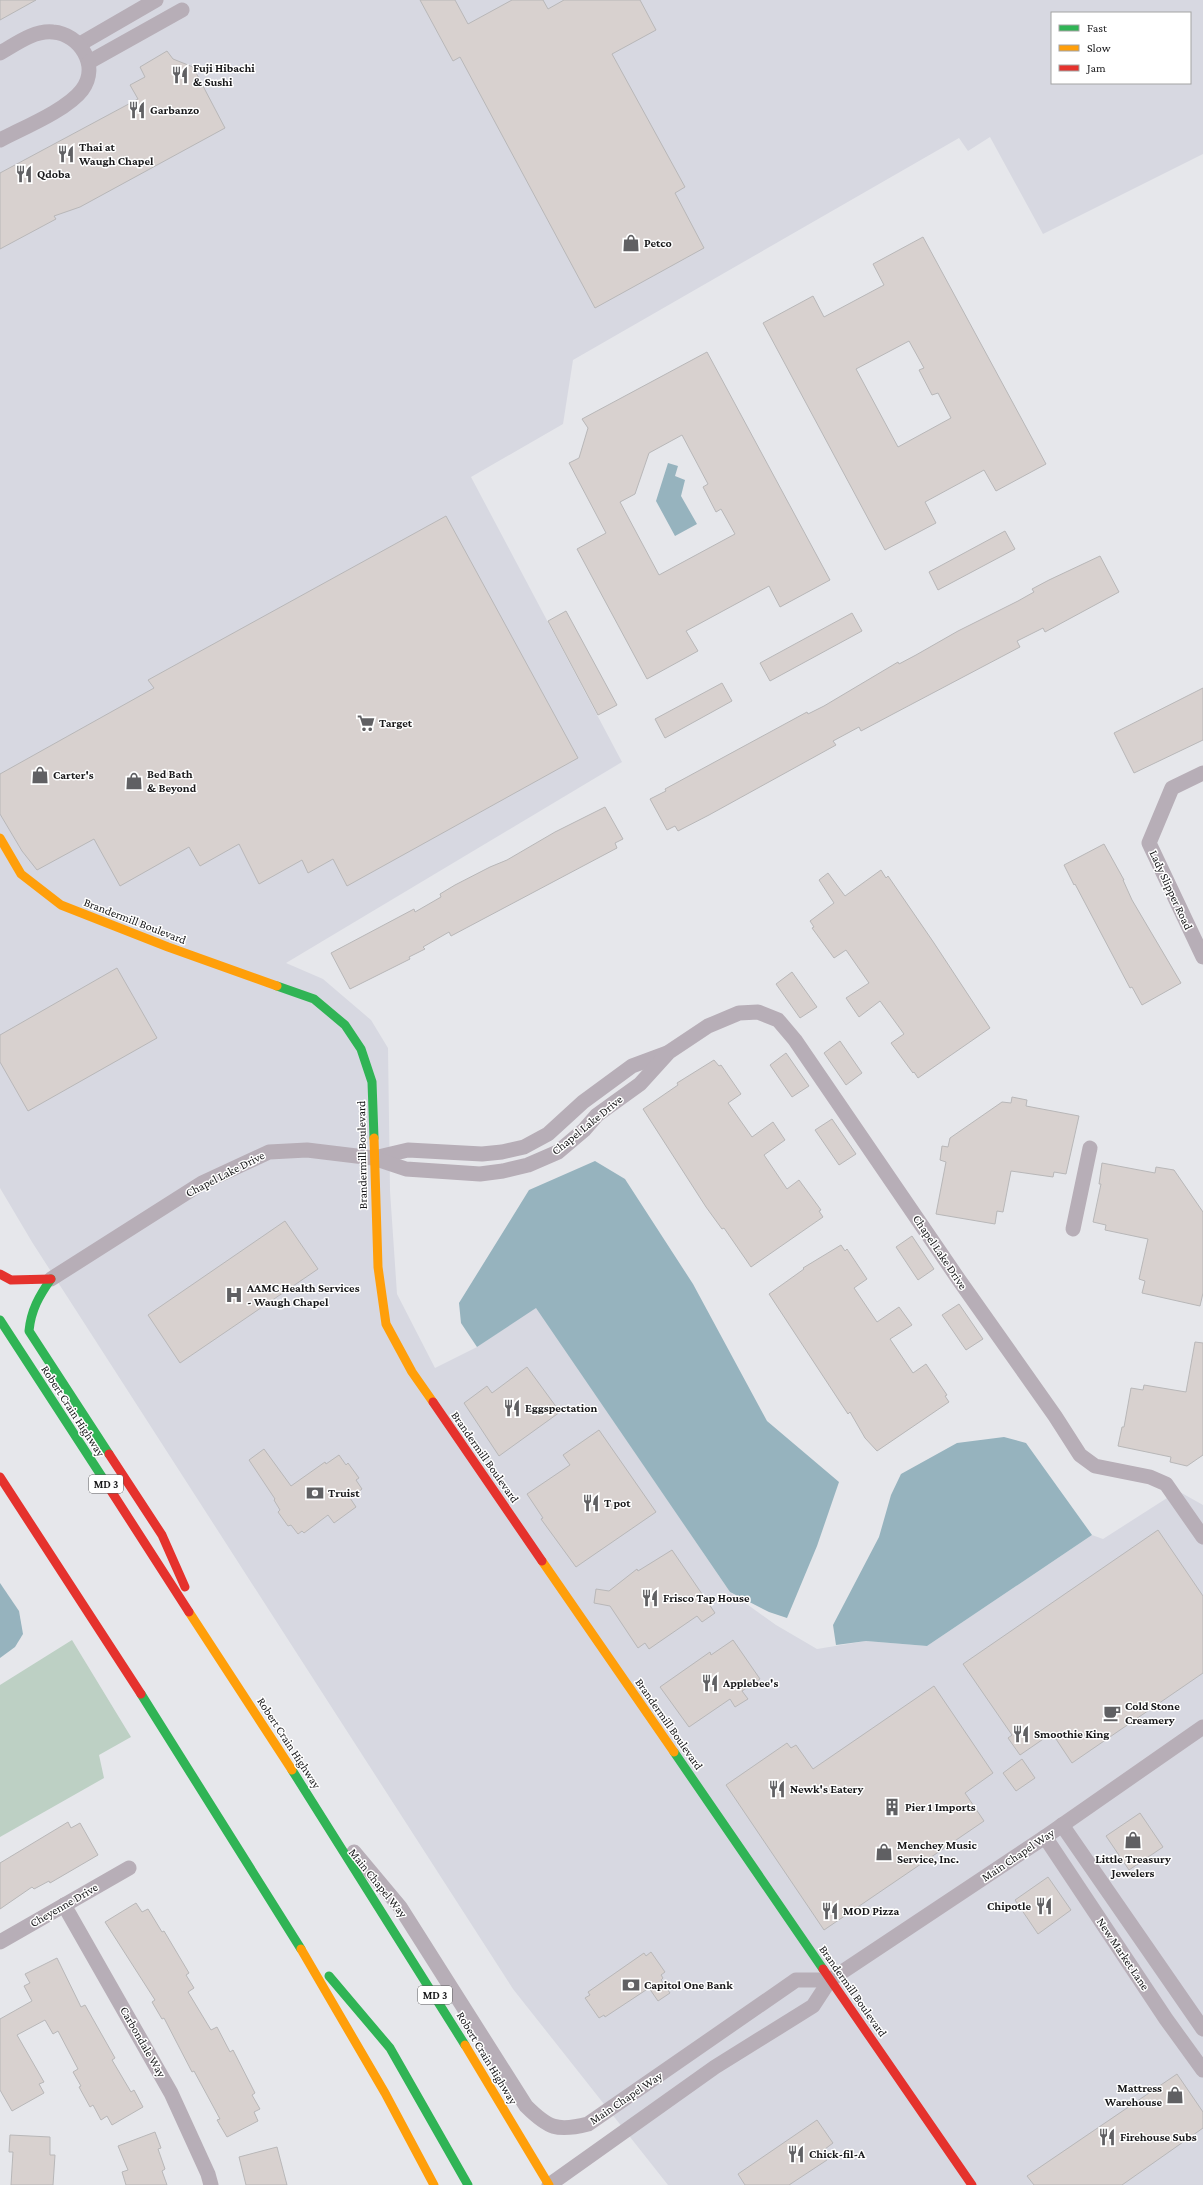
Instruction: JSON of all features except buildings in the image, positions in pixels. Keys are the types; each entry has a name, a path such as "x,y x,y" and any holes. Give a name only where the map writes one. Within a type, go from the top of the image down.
{"main road":[{"name":"Brandermill Boulevard","path":"0,838 20,874 61,905 168,947 314,999 345,1025 361,1049 372,1082 373,1158 378,1267 386,1324 412,1372 972,2185"},
{"path":"0,1274 11,1280 51,1279"},
{"path":"51,1279 34,1302 30,1316 29,1331 162,1535 212,1649"},
{"name":"Robert Crain Highway","path":"0,1320 212,1649 317,1808 450,2019 548,2185"},
{"path":"0,1477 167,1734 294,1934 405,2128 434,2185"},
{"path":"294,1934 390,2048 468,2185"}],"street":[{"path":"80,44 156,0"},
{"path":"89,62 182,10"},
{"path":"0,53 33,35 52,32 67,35 80,44 89,62 89,75 84,88 73,101 0,140"},
{"name":"Lady Slipper Road","path":"1203,773 1172,788 1149,843 1203,957"},
{"name":"Chapel Lake Drive","path":"373,1158 408,1150 482,1154 502,1152 524,1146 548,1134 583,1102 632,1066 669,1052 708,1026 739,1012 758,1012 778,1020 794,1040 958,1280 1055,1416 1080,1455 1095,1466 1150,1477 1166,1484 1203,1537"},
{"name":"Chapel Lake Drive","path":"51,1279 202,1183 269,1152 307,1150 373,1158 406,1169 480,1174 503,1172 528,1165 558,1152 584,1130 597,1115 640,1084 669,1052"},
{"path":"1073,1229 1090,1148"},
{"name":"Main Chapel Way","path":"548,2185 715,2067 812,2006 830,1980 1045,1837 1203,1727"},
{"name":"Main Chapel Way","path":"317,1808 400,1907 526,2106 542,2122 557,2128 572,2128 588,2124 796,1980 830,1980"},
{"name":"New Market Lane","path":"1062,1825 1203,2029"},
{"name":"New Market Lane","path":"1045,1837 1166,2019 1203,2070"},
{"name":"Cheyenne Drive","path":"0,1942 129,1868"},
{"name":"Carbondale Way","path":"64,1905 171,2093 208,2174 211,2185"}],"shaded area":[{"path":"0,0 1203,0 1203,154 1043,234 990,137 968,151 959,138 573,360 563,424 471,477 622,762 286,963 323,979 371,1020 388,1048 390,1191 397,1294 435,1368 477,1347 536,1307 730,1592 776,1625 817,1649 866,1641 927,1646 1092,1535 1103,1539 1178,1491 1203,1505 1203,2185 668,2185 513,1989 32,1242 0,1188"}],"green space":[{"path":"72,1640 131,1737 99,1755 104,1778 0,1837 0,1685"}],"water":[{"path":"668,463 678,466 675,476 685,480 681,496 697,524 675,536 656,501"},
{"path":"595,1161 625,1179 693,1284 767,1421 839,1482 817,1546 787,1618 769,1612 730,1592 536,1308 477,1347 461,1323 459,1303 529,1190"},
{"path":"1004,1437 1026,1443 1092,1535 927,1646 866,1641 836,1645 833,1625 879,1537 891,1495 901,1474 957,1443"},
{"path":"0,1583 19,1611 23,1634 15,1647 0,1658"}],"traffic: fast":[{"path":"277,986 314,999 345,1025 361,1049 372,1082 374,1138"},
{"path":"51,1279 36,1304 29,1331 109,1454"},
{"path":"0,1320 106,1483"},
{"path":"141,1694 301,1949"},
{"path":"674,1752 823,1969"},
{"path":"292,1770 465,2045"},
{"path":"329,1976 390,2048 468,2185"}],"traffic: slow":[{"path":"0,838 21,874 61,905 168,947 277,986"},
{"path":"374,1138 378,1267 386,1324 412,1372 433,1402"},
{"path":"542,1561 674,1752"},
{"path":"189,1612 292,1770"},
{"path":"301,1949 385,2093 434,2185"},
{"path":"465,2045 549,2185"}],"traffic: jam":[{"path":"0,1274 11,1280 51,1279"},
{"path":"433,1402 542,1561"},
{"path":"109,1454 162,1535 185,1587"},
{"path":"0,1477 141,1694"},
{"path":"106,1483 189,1612"},
{"path":"823,1969 972,2185"}],"place":[{"name":"Fuji Hibachi & Sushi","path":"180,75"},
{"name":"Garbanzo","path":"137,110"},
{"name":"Thai at Waugh Chapel","path":"66,154"},
{"name":"Qdoba","path":"24,174"},
{"name":"Petco","path":"631,243"},
{"name":"Target","path":"366,723"},
{"name":"Carter's","path":"40,775"},
{"name":"Bed Bath & Beyond","path":"134,781"},
{"name":"AAMC Health Services - Waugh Chapel","path":"234,1295"},
{"name":"Eggspectation","path":"512,1408"},
{"name":"Truist","path":"315,1493"},
{"name":"T pot","path":"591,1503"},
{"name":"Frisco Tap House","path":"650,1598"},
{"name":"Applebee's","path":"710,1683"},
{"name":"Cold Stone Creamery","path":"1112,1713"},
{"name":"Smoothie King","path":"1021,1734"},
{"name":"Newk's Eatery","path":"777,1789"},
{"name":"Pier 1 Imports","path":"892,1807"},
{"name":"Little Treasury Jewelers","path":"1133,1840"},
{"name":"Menchey Music Service, Inc.","path":"884,1852"},
{"name":"Chipotle","path":"1044,1906"},
{"name":"MOD Pizza","path":"830,1911"},
{"name":"Capitol One Bank","path":"631,1985"},
{"name":"Mattress Warehouse","path":"1175,2095"},
{"name":"Firehouse Subs","path":"1107,2137"},
{"name":"Chick-fil-A","path":"796,2154"}]}
